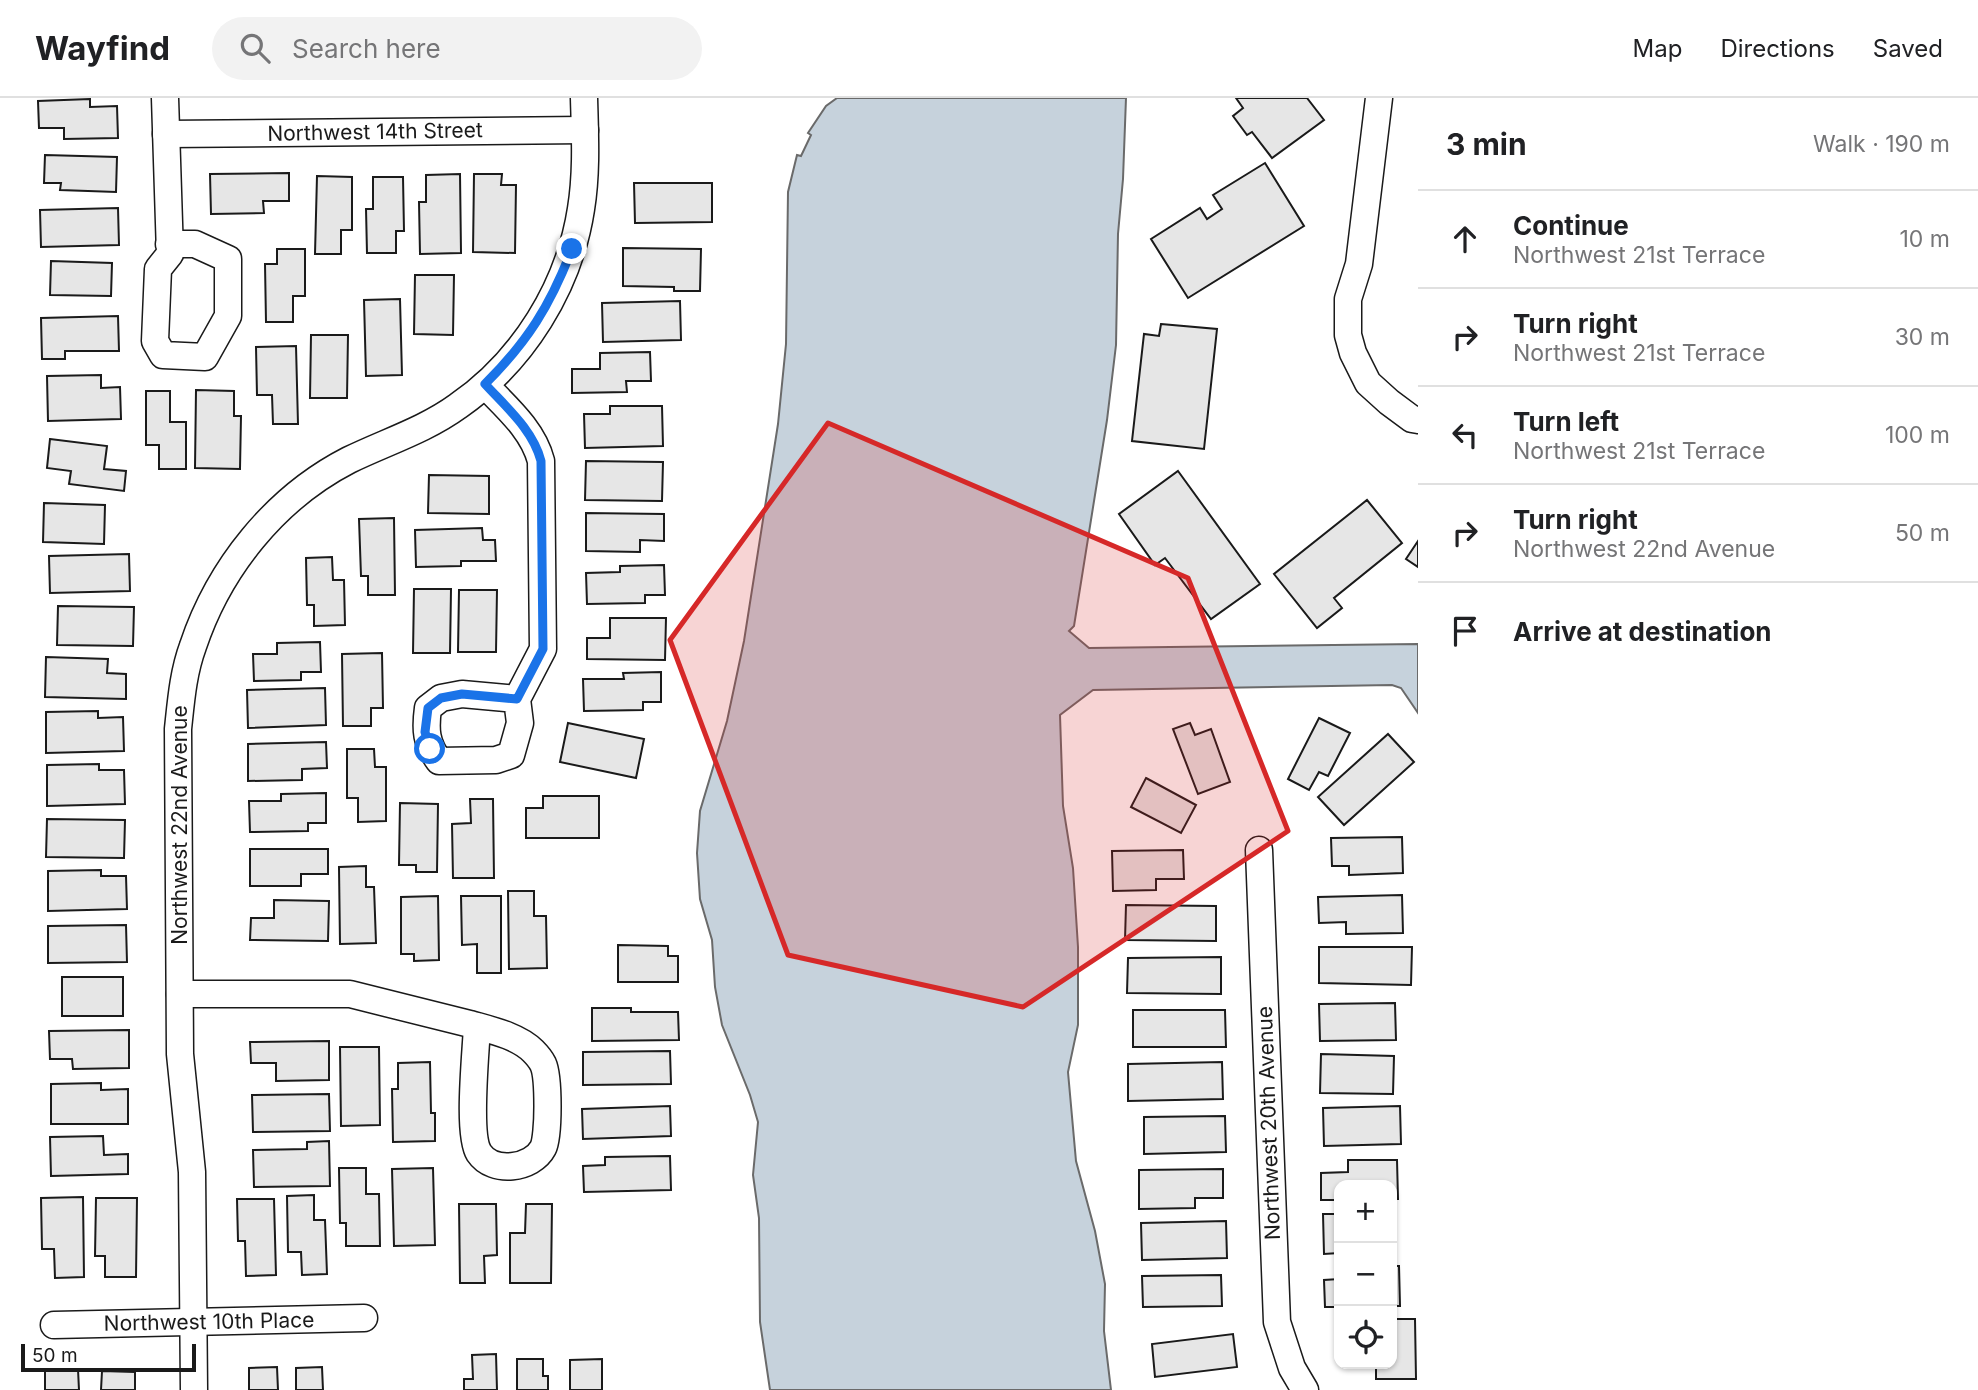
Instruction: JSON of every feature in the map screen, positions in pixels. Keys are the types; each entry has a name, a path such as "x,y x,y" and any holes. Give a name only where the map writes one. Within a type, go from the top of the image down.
{"street":[{"path":"165,98 169,244"},
{"name":"Northwest 22nd Avenue","path":"194,1390 192,1171 180,1054 178,729 182,688 189,661 207,609 227,572 252,539 281,509 313,483 348,461 424,427 458,406 514,355 538,323 557,287 572,249 581,209 586,169 584,98"},
{"path":"1380,98 1359,264 1352,281 1347,317 1353,353 1368,383 1389,402 1412,419 1418,420"},
{"name":"Northwest 14th Street","path":"166,134 585,130"},
{"path":"485,384 527,430 537,445 541,461 543,649 517,699"},
{"name":"Northwest 20th Avenue","path":"1259,850 1277,1322 1292,1368 1305,1390"},
{"path":"180,994 350,994 477,1026 516,1039 532,1050 543,1064 548,1088 544,1146 538,1156 522,1164 503,1167 489,1163 479,1153 474,1132 477,1026"},
{"name":"Northwest 10th Place","path":"54,1325 194,1324 364,1318"}],"highlighted area":[{"path":"828,423 1188,578 1288,831 1023,1007 788,955 670,640"}],"shaded area":[{"path":"837,98 1126,98 1118,234 1116,345 1107,420 1074,626 1069,631 1089,648 1418,644 1418,713 1401,688 1392,685 1093,690 1060,715 1063,806 1073,868 1078,947 1078,1025 1068,1072 1076,1161 1095,1231 1105,1284 1104,1331 1111,1390 770,1390 760,1322 759,1218 753,1175 758,1122 722,1025 715,987 712,940 700,899 697,853 700,811 727,721 744,641 778,424 786,344 788,192 797,155 801,156 811,135 808,133 826,106"}],"building":[{"path":"1236,98 1307,98 1324,120 1272,158 1252,132 1247,135 1233,116 1243,108"},
{"path":"90,99 90,107 117,106 118,138 64,139 64,128 39,128 38,101"},
{"path":"45,155 117,157 116,192 60,190 61,183 44,183"},
{"path":"1265,163 1304,226 1188,298 1151,239 1200,208 1207,219 1222,209 1213,195"},
{"path":"289,173 289,201 263,201 264,213 211,214 210,174"},
{"path":"460,174 461,253 420,254 419,202 426,202 426,175"},
{"path":"474,174 502,174 501,185 516,185 515,253 473,252"},
{"path":"317,176 352,177 352,230 341,230 341,254 315,254"},
{"path":"373,177 403,177 404,231 396,231 396,253 367,253 366,209 373,209"},
{"path":"634,183 712,183 712,222 635,223"},
{"path":"118,208 119,245 41,247 40,210"},
{"path":"623,248 701,249 700,291 674,291 674,287 623,286"},
{"path":"277,249 305,249 305,296 293,296 293,322 266,322 265,264 277,264"},
{"path":"51,261 112,263 111,296 50,295"},
{"path":"415,275 454,275 453,335 414,334"},
{"path":"400,299 402,375 366,376 364,300"},
{"path":"680,301 681,340 603,342 602,303"},
{"path":"118,316 119,351 65,351 65,359 42,359 41,318"},
{"path":"1161,324 1217,329 1204,449 1132,441 1144,334 1159,336"},
{"path":"311,335 348,335 347,398 310,398"},
{"path":"296,346 298,424 273,424 272,395 257,395 256,347"},
{"path":"650,352 651,381 626,381 627,392 572,393 572,369 600,369 600,353"},
{"path":"101,375 101,388 120,387 121,419 48,421 47,376"},
{"path":"196,390 234,391 234,416 241,416 240,469 195,468"},
{"path":"146,391 170,391 170,422 186,422 186,469 159,469 159,445 146,445"},
{"path":"610,406 662,406 663,446 585,448 584,414 610,414"},
{"path":"50,439 107,446 104,469 126,471 124,491 69,484 71,471 47,468"},
{"path":"586,461 663,462 662,501 585,500"},
{"path":"1178,471 1260,584 1211,619 1165,558 1155,565 1119,514"},
{"path":"429,475 489,476 489,514 428,513"},
{"path":"1367,500 1402,543 1334,598 1342,608 1317,628 1274,574"},
{"path":"44,503 105,505 104,544 43,542"},
{"path":"586,513 664,514 664,541 640,540 640,552 586,551"},
{"path":"394,518 395,595 368,595 368,576 361,576 359,519"},
{"path":"482,528 483,540 495,540 496,561 461,561 461,566 416,567 415,530"},
{"path":"1418,541 1418,567 1406,559"},
{"path":"129,554 130,591 50,593 49,556"},
{"path":"332,557 333,580 344,580 345,625 314,626 314,605 307,605 306,558"},
{"path":"664,565 665,595 645,595 645,603 587,604 586,573 620,572 620,566"},
{"path":"414,589 451,589 450,653 413,653"},
{"path":"459,590 497,590 496,652 458,652"},
{"path":"58,606 134,607 133,646 57,645"},
{"path":"610,618 666,618 665,660 587,659 587,638 610,638"},
{"path":"320,642 321,672 301,672 301,680 254,681 253,654 277,654 277,643"},
{"path":"382,653 383,708 371,708 371,726 343,726 342,654"},
{"path":"46,657 108,659 107,673 126,674 126,699 45,697"},
{"path":"661,672 661,702 643,702 643,710 584,711 583,679 624,679 623,673"},
{"path":"325,688 326,725 248,728 247,690"},
{"path":"98,711 98,718 123,717 124,751 46,753 46,712"},
{"path":"1319,718 1350,733 1328,776 1319,772 1309,790 1288,779"},
{"path":"568,723 644,739 636,778 560,762"},
{"path":"1190,723 1195,735 1211,729 1230,782 1198,794 1173,729"},
{"path":"1388,734 1414,762 1344,825 1318,797"},
{"path":"326,742 327,768 302,769 302,780 248,781 248,744"},
{"path":"347,749 374,749 375,767 386,767 386,821 358,822 358,798 347,798"},
{"path":"99,764 99,770 124,770 125,804 47,806 47,765"},
{"path":"1146,778 1196,805 1181,833 1131,807"},
{"path":"326,793 326,823 308,823 308,831 250,832 249,801 281,801 281,794"},
{"path":"543,796 599,796 599,838 526,838 526,808 543,808"},
{"path":"470,799 493,799 494,878 453,878 452,824 471,823"},
{"path":"400,803 438,804 437,872 416,872 416,865 399,865"},
{"path":"47,819 125,820 124,858 46,857"},
{"path":"1402,837 1403,873 1349,875 1349,866 1332,866 1331,838"},
{"path":"250,849 328,849 328,874 301,874 301,886 250,886"},
{"path":"1183,850 1184,879 1156,879 1156,890 1113,891 1112,851"},
{"path":"366,866 366,887 374,887 376,943 340,944 339,867"},
{"path":"101,870 101,876 126,876 127,909 48,911 48,871"},
{"path":"508,891 534,891 534,916 546,916 547,968 509,969"},
{"path":"1402,895 1403,933 1346,934 1346,922 1319,923 1318,897"},
{"path":"438,896 439,960 414,961 414,954 401,954 401,897"},
{"path":"461,896 501,896 501,973 477,973 477,944 462,945"},
{"path":"274,900 329,901 328,941 250,940 251,918 274,918"},
{"path":"1126,905 1216,906 1216,941 1125,940"},
{"path":"126,925 127,962 48,963 48,926"},
{"path":"618,945 668,946 668,956 678,956 678,982 618,982"},
{"path":"1319,947 1412,947 1411,985 1319,983"},
{"path":"1221,957 1221,994 1127,993 1128,958"},
{"path":"62,977 123,977 123,1016 62,1016"},
{"path":"1395,1003 1396,1040 1320,1041 1319,1004"},
{"path":"592,1008 631,1008 631,1012 678,1012 679,1040 592,1041"},
{"path":"1133,1010 1225,1010 1226,1047 1133,1047"},
{"path":"129,1030 129,1068 73,1069 72,1059 50,1059 49,1031"},
{"path":"329,1041 329,1080 276,1081 276,1063 251,1063 250,1042"},
{"path":"340,1047 379,1047 380,1125 341,1126"},
{"path":"670,1051 671,1084 583,1085 583,1052"},
{"path":"1321,1054 1394,1056 1393,1094 1320,1093"},
{"path":"430,1062 431,1113 435,1113 435,1141 393,1142 392,1089 398,1089 398,1063"},
{"path":"1222,1062 1223,1099 1128,1101 1128,1064"},
{"path":"101,1083 101,1090 128,1089 128,1124 51,1124 51,1084"},
{"path":"329,1094 330,1131 253,1132 252,1095"},
{"path":"670,1106 671,1136 583,1139 582,1109"},
{"path":"1400,1106 1401,1144 1324,1146 1323,1108"},
{"path":"1225,1116 1226,1152 1144,1154 1144,1117"},
{"path":"103,1136 104,1155 128,1154 128,1174 51,1176 50,1137"},
{"path":"329,1141 330,1186 254,1187 253,1150 307,1149 307,1142"},
{"path":"670,1156 671,1190 584,1192 583,1166 605,1165 605,1157"},
{"path":"1348,1160 1397,1160 1398,1199 1397,1180 1334,1180 1334,1200 1321,1200 1321,1173 1348,1172"},
{"path":"339,1168 366,1168 366,1194 379,1194 380,1246 346,1246 346,1223 340,1223"},
{"path":"433,1168 435,1245 394,1246 392,1169"},
{"path":"1223,1169 1223,1198 1195,1198 1195,1208 1139,1209 1139,1170"},
{"path":"314,1195 314,1220 325,1220 327,1274 302,1275 301,1252 288,1252 287,1196"},
{"path":"83,1197 84,1277 55,1278 54,1249 42,1249 41,1198"},
{"path":"96,1198 137,1198 136,1277 105,1277 105,1256 95,1256"},
{"path":"237,1199 274,1199 276,1275 246,1276 245,1241 238,1241"},
{"path":"459,1204 496,1204 497,1255 484,1256 485,1283 460,1283"},
{"path":"526,1204 552,1204 551,1283 510,1283 510,1233 525,1233"},
{"path":"1323,1214 1334,1214 1334,1253 1324,1254"},
{"path":"1226,1221 1227,1258 1142,1260 1141,1223"},
{"path":"1397,1266 1399,1266 1400,1306 1397,1306"},
{"path":"1221,1275 1222,1306 1143,1307 1142,1276"},
{"path":"1334,1279 1334,1307 1325,1307 1324,1280"},
{"path":"1397,1319 1415,1319 1416,1379 1376,1379 1376,1369 1397,1369"},
{"path":"1233,1334 1237,1367 1155,1377 1152,1344"},
{"path":"496,1354 497,1390 464,1390 464,1379 473,1379 472,1355"},
{"path":"517,1359 543,1359 543,1376 548,1376 548,1390 517,1390"},
{"path":"602,1359 602,1390 570,1390 570,1360"},
{"path":"277,1367 278,1390 249,1390 249,1368"},
{"path":"322,1367 323,1390 296,1390 296,1368"},
{"path":"78,1369 79,1390 45,1390 45,1370"},
{"path":"102,1371 135,1372 135,1390 101,1390"}],"route":[{"path":"430,749 425,732 428,708 441,698 462,694 517,699 543,649 541,461 537,445 527,430 485,384 514,355 538,323 557,287 572,249"}]}
